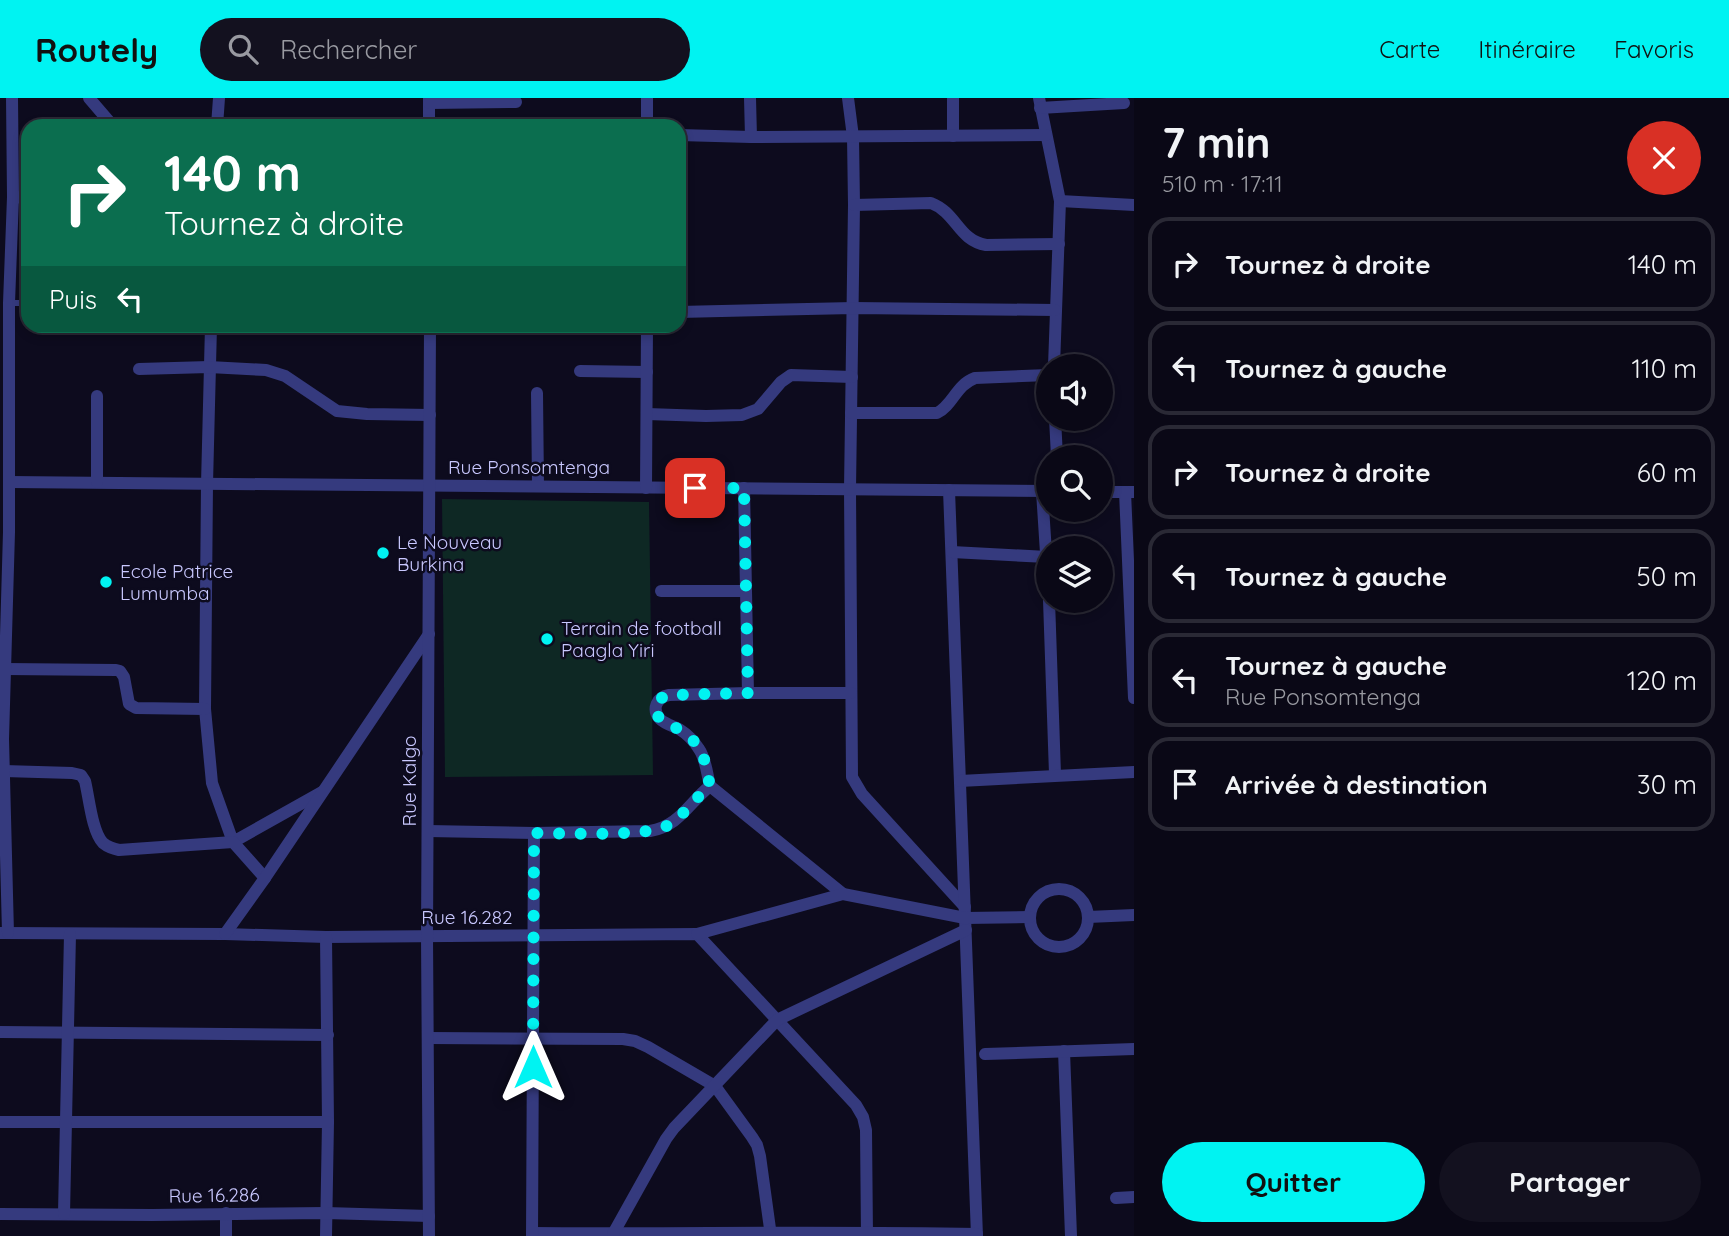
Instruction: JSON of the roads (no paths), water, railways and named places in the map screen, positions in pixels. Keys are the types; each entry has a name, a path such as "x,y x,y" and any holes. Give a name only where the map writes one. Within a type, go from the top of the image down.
{"street":[{"path":"89,98 108,119"},
{"path":"218,119 219,98"},
{"path":"647,119 648,98"},
{"path":"750,98 751,137"},
{"path":"848,98 853,136 854,205 850,489 852,777 856,786 966,918"},
{"path":"953,98 953,135"},
{"path":"429,119 429,101 516,102"},
{"path":"4,933 4,771 1,739 5,669 5,532 9,482 5,318 9,303 13,197 8,103"},
{"path":"1054,354 1060,201 1039,103 1124,103"},
{"path":"686,135 1046,135"},
{"path":"13,197 21,198"},
{"path":"1060,201 1134,205"},
{"path":"854,205 931,203 942,207 969,239 977,243 1059,244"},
{"path":"686,312 853,308 1055,310"},
{"path":"211,333 205,709 212,783 233,842 265,878"},
{"name":"Rue Kalgo","path":"429,1236 427,936 430,333"},
{"path":"646,488 647,333"},
{"path":"139,369 209,367 266,370 285,376 337,411 430,415"},
{"path":"580,371 647,372"},
{"path":"647,414 742,415 758,409 781,382 791,375 852,377"},
{"path":"851,413 937,413 967,381 975,378 1036,375"},
{"path":"537,393 538,486"},
{"path":"97,396 97,482"},
{"name":"Rue Ponsomtenga","path":"9,482 1036,491"},
{"path":"744,488 748,693"},
{"path":"534,833 532,1234 977,1235 949,490"},
{"path":"1130,492 1134,698"},
{"path":"952,552 1036,556"},
{"path":"661,591 746,591"},
{"path":"1049,613 1055,774"},
{"path":"225,934 429,635"},
{"path":"5,669 116,670 123,674 131,707 205,709"},
{"path":"852,692 669,695 657,702 656,711 662,721 679,729 698,747 703,755 710,786 843,894 966,918 1030,917"},
{"path":"4,771 82,775 96,832 101,842 119,850 233,842 322,792"},
{"path":"960,780 1134,772"},
{"path":"428,831 534,833 663,829 710,786"},
{"path":"1058,889 1068,890 1078,896 1085,905 1088,917 1083,934 1064,947 1043,942 1034,932 1030,917 1033,905 1040,896 1058,889"},
{"name":"Rue 16.282","path":"4,933 326,937 697,934 843,894"},
{"path":"1088,917 1134,915"},
{"path":"613,1234 666,1139 685,1115 777,1020 966,918"},
{"path":"64,1214 70,934"},
{"path":"697,934 856,1105 863,1117 866,1130 867,1234"},
{"path":"326,937 326,1236"},
{"path":"0,1032 328,1035"},
{"path":"428,1038 623,1039 648,1047 715,1086 752,1136 760,1156 771,1235"},
{"path":"985,1055 1134,1049"},
{"path":"1064,1051 1072,1236"},
{"path":"0,1122 328,1122"},
{"path":"1116,1198 1134,1197"},
{"path":"226,1213 226,1236"},
{"name":"Rue 16.286","path":"0,1214 326,1213 429,1216"}],"lane":[{"path":"9,303 21,303"}],"place":[{"name":"Le Nouveau Burkina","path":"383,553"},
{"name":"Ecole Patrice Lumumba","path":"106,582"},
{"name":"Terrain de football Paagla Yiri","path":"547,639"}]}
